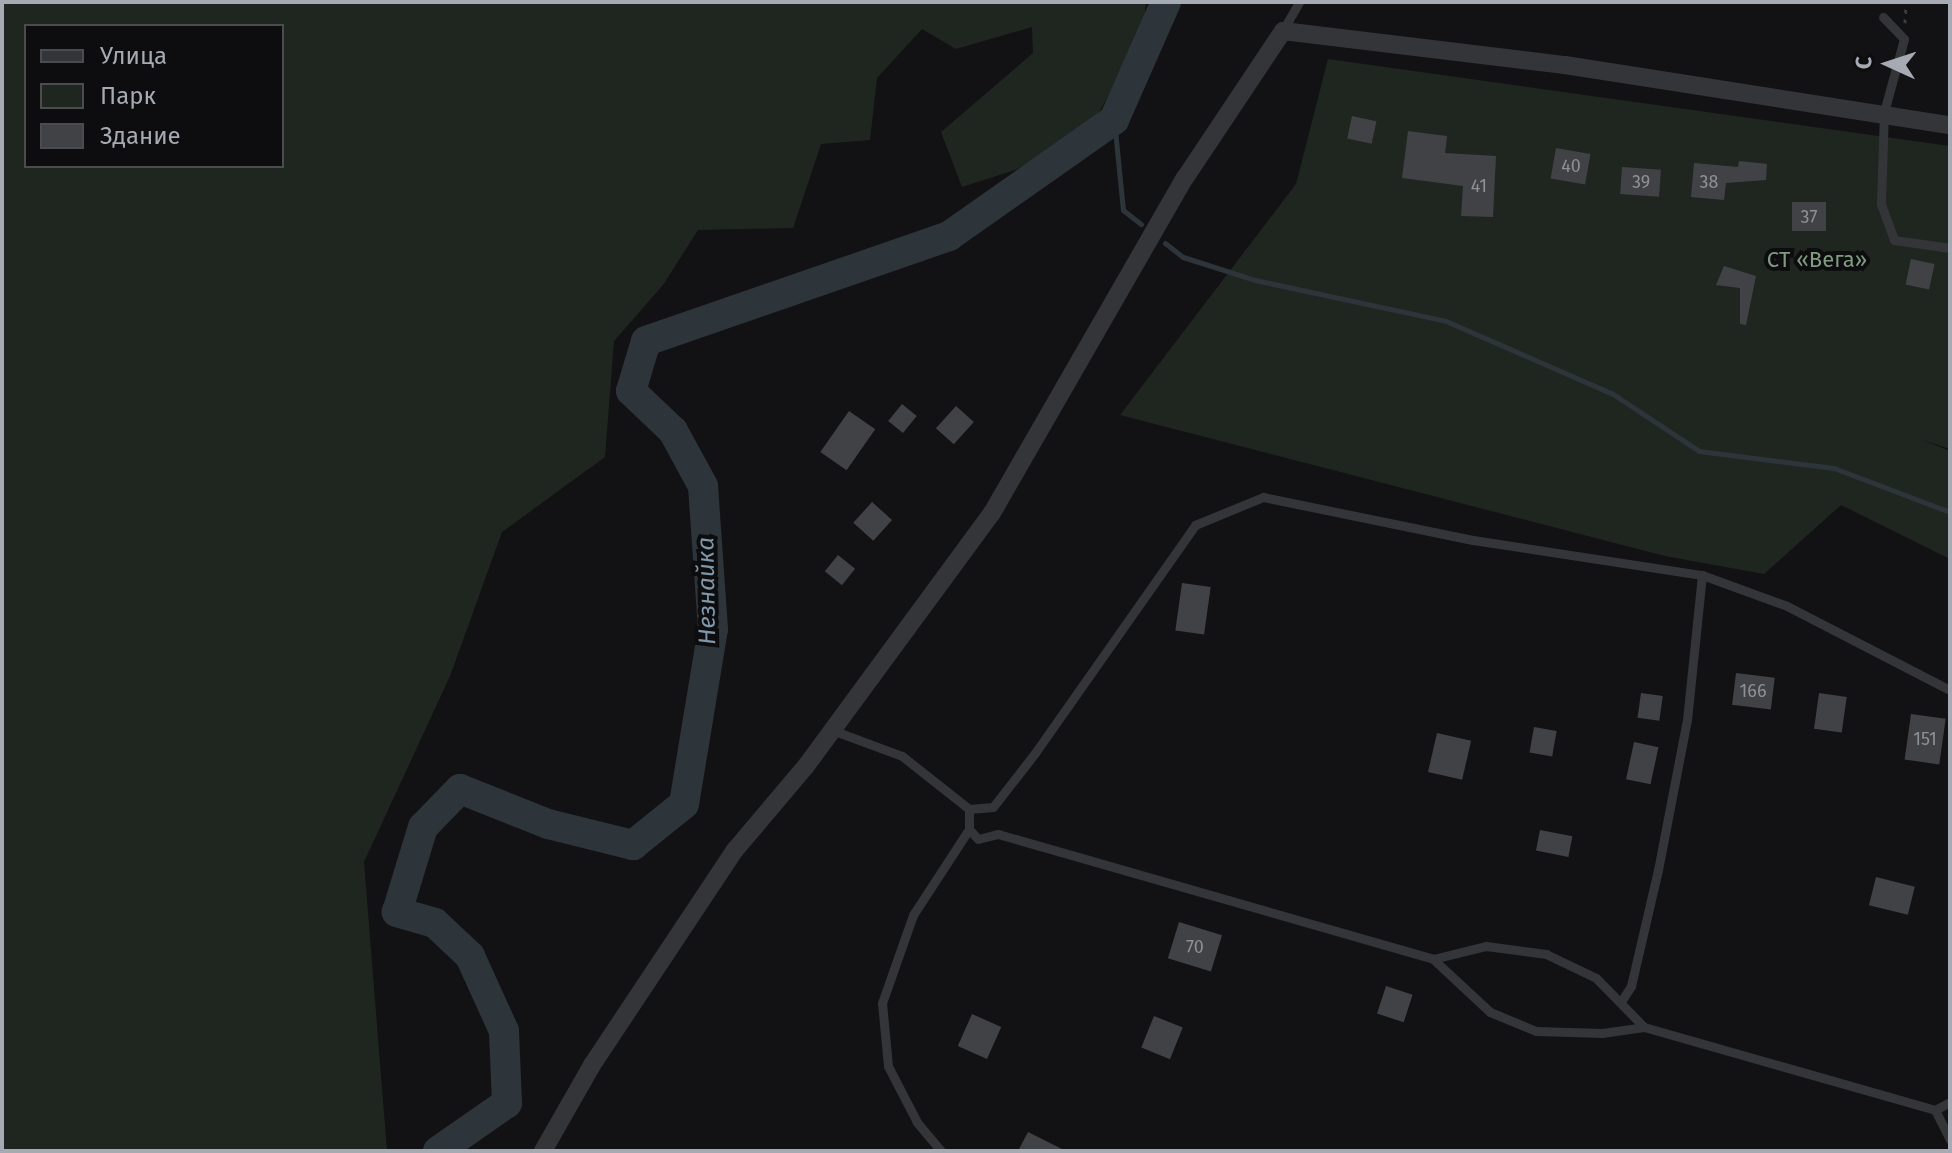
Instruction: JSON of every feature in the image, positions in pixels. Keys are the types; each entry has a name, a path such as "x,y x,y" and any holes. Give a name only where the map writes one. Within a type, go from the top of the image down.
{"street":[{"path":"543,1151 592,1065 735,850 832,730 992,513 1185,178 1283,31 1884,112 1950,125"}],"lane":[{"path":"1283,31 1299,2"},
{"path":"1883,17 1904,39 1884,112 1881,204 1894,240 1950,248"},
{"path":"832,730 902,756 969,809 993,807 1195,525 1263,497 1473,540 1702,575 1787,606 1950,690"},
{"path":"1622,1000 1648,914 1687,720 1702,575"},
{"path":"941,1151 917,1122 888,1066 882,1003 913,915 969,829 969,809"},
{"path":"969,829 978,839 998,834 1433,959 1490,1012 1536,1031 1602,1033 1644,1027 1935,1110 1950,1102"},
{"path":"1433,959 1486,946 1546,954 1596,978 1622,1000 1644,1027"},
{"path":"1935,1110 1950,1139"}],"green space":[{"path":"2,2 1146,2 1143,31 1093,124 1015,170 962,187 941,132 1033,53 1032,27 956,49 922,29 877,78 870,140 821,144 793,228 698,230 663,285 614,341 605,457 502,532 450,676 364,862 387,1151 2,1151"},
{"name":"СТ «Вега»","path":"1328,59 1950,146 1950,449 1920,439 1950,451 1950,559 1841,505 1764,574 1665,556 1120,415 1296,184"}],"building":[{"path":"1352,116 1376,121 1372,144 1347,138"},
{"path":"1408,131 1447,136 1445,153 1496,156 1493,217 1461,216 1463,186 1402,178"},
{"path":"1556,148 1590,154 1585,185 1551,179"},
{"path":"1739,161 1767,164 1766,180 1726,183 1724,200 1691,197 1694,163 1738,167"},
{"path":"1622,167 1661,170 1659,197 1620,194"},
{"path":"1792,202 1826,202 1826,231 1792,231"},
{"path":"1911,259 1934,264 1929,289 1906,284"},
{"path":"1724,266 1756,276 1746,325 1740,324 1740,288 1716,285"},
{"path":"902,404 917,416 903,433 888,421"},
{"path":"956,406 974,422 954,444 936,428"},
{"path":"849,411 875,429 847,470 820,452"},
{"path":"872,502 892,520 873,541 853,523"},
{"path":"838,555 855,569 842,585 825,571"},
{"path":"1182,583 1211,587 1204,635 1175,631"},
{"path":"1736,673 1775,678 1771,710 1732,705"},
{"path":"1641,693 1663,696 1659,721 1638,718"},
{"path":"1819,693 1847,697 1842,733 1814,729"},
{"path":"1911,714 1946,719 1939,764 1905,760"},
{"path":"1534,727 1557,731 1552,757 1529,753"},
{"path":"1437,733 1471,741 1462,780 1428,772"},
{"path":"1634,742 1658,747 1651,784 1626,779"},
{"path":"1540,830 1572,836 1568,857 1536,851"},
{"path":"1876,877 1915,887 1908,915 1869,905"},
{"path":"1179,922 1222,935 1211,971 1168,958"},
{"path":"1386,986 1413,995 1404,1022 1377,1014"},
{"path":"972,1014 1001,1027 987,1059 958,1046"},
{"path":"1154,1016 1183,1028 1170,1059 1141,1048"},
{"path":"1028,1132 1066,1151 1018,1151"}],"waterway":[{"name":"Незнайка","path":"438,1151 507,1103 504,1031 470,956 435,923 397,912 423,827 460,789 548,824 633,845 684,804 713,629 703,486 673,431 631,391 646,341 949,236 1114,120 1166,2"},
{"path":"1114,120 1123,210 1141,224"},
{"path":"1165,243 1183,257 1255,280 1446,321 1613,394 1699,451 1834,468 1950,512"},
{"path":"456,1136 459,1151"}]}
